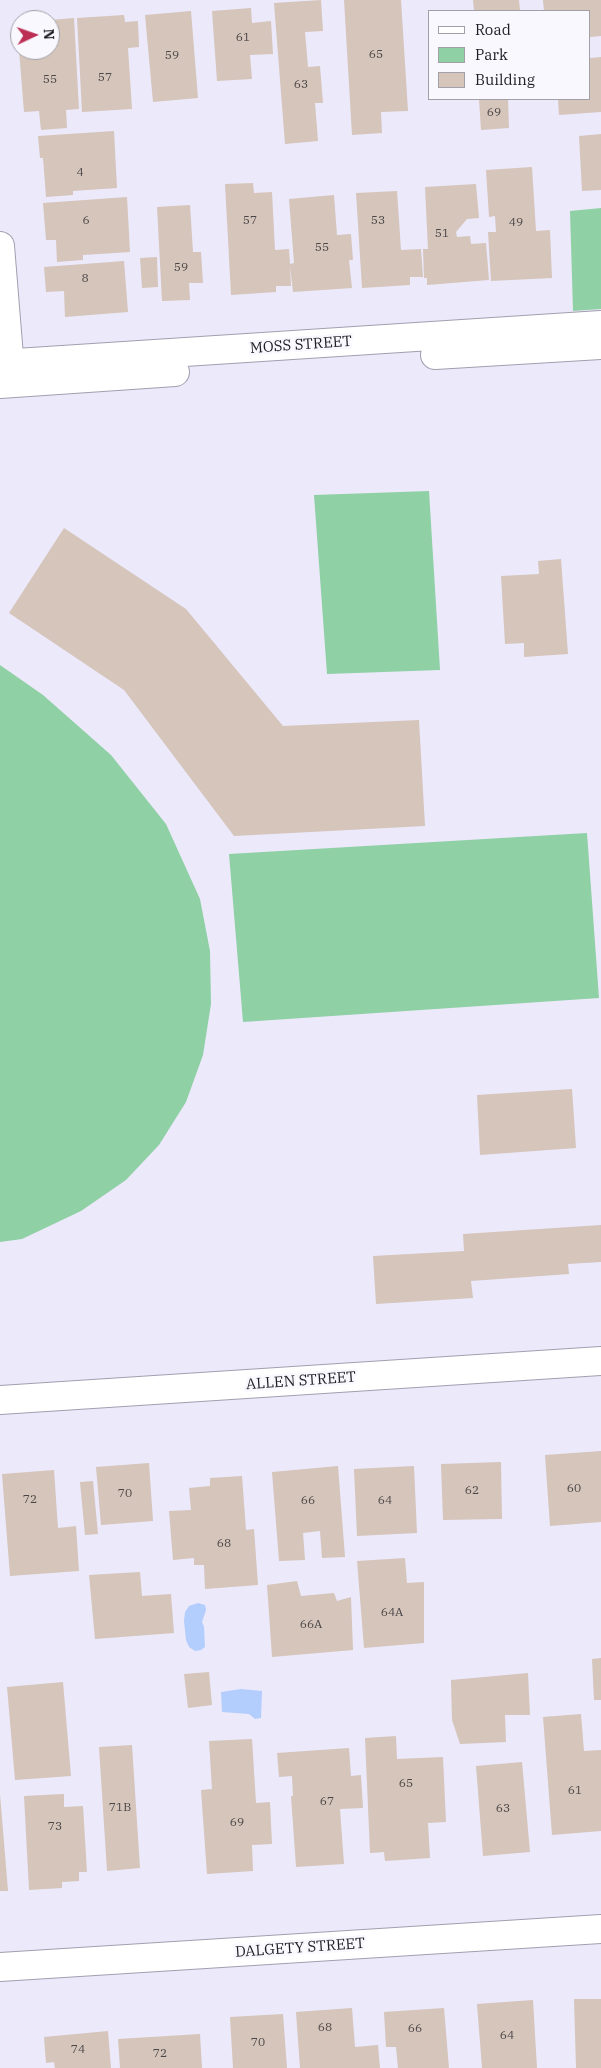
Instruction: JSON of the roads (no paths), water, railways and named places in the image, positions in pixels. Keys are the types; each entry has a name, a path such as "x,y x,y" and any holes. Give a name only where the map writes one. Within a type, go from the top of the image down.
{"street":[{"path":"0,246 5,374"},
{"name":"MOSS STREET","path":"5,374 601,325"},
{"name":"MOSS STREET","path":"5,374 601,345"},
{"name":"ALLEN STREET","path":"0,1400 601,1361"},
{"name":"DALGETY STREET","path":"0,1967 601,1929"}],"water":[{"path":"198,1603 205,1605 206,1610 202,1622 205,1647 195,1651 189,1647 186,1640 184,1621 185,1612 189,1606"},
{"path":"241,1689 262,1691 261,1718 255,1719 249,1714 222,1712 221,1692"}]}
